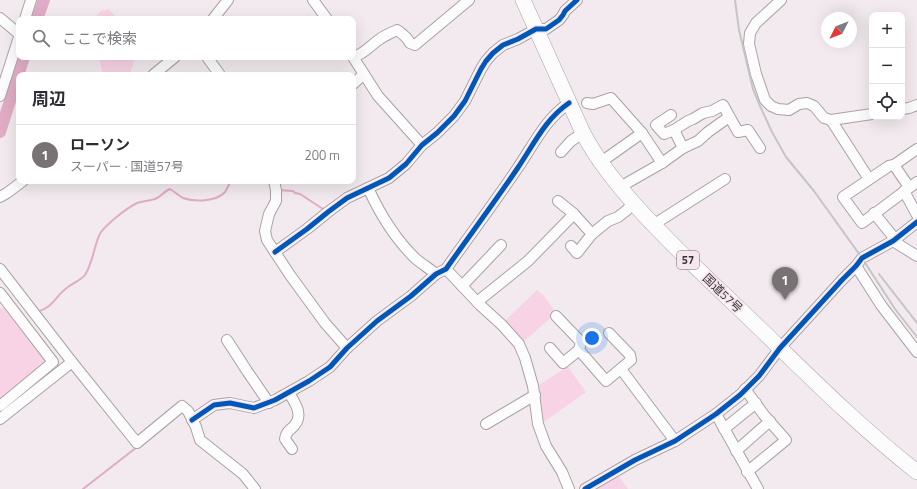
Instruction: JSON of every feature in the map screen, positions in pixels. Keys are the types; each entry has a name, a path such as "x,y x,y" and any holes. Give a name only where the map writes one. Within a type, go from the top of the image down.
{"highway":[{"name":"国道57号","path":"523,0 583,133 591,148 620,187 668,240 780,348 875,437 917,472"}],"street":[{"path":"26,16 31,0"},
{"path":"215,16 228,0"},
{"path":"313,0 325,16"},
{"path":"356,56 366,50 378,39 397,30 408,38 410,43 415,45 469,0"},
{"path":"275,252 348,198 389,178 406,164 422,145 454,116 465,101 481,69 493,53 503,45 525,36 536,29 546,29 559,20 572,0"},
{"path":"565,11 576,0"},
{"path":"781,0 756,23 750,33 749,44 756,74 766,100 778,109 789,110 799,104 807,103 814,106 824,118 831,120 869,114"},
{"path":"0,18 16,31"},
{"path":"0,96 16,46"},
{"path":"157,72 171,60"},
{"path":"208,60 218,72"},
{"path":"355,60 378,96 422,145"},
{"path":"356,81 364,74"},
{"path":"587,103 593,104 611,98 642,133 662,163"},
{"path":"192,420 214,405 230,403 254,408 269,403 289,393 330,366 347,348 377,321 411,296 436,274 446,269 516,170 542,130 555,114 569,103"},
{"path":"905,109 917,105"},
{"path":"671,115 656,125 664,134 674,130 703,113 723,106 738,132 748,130 760,148"},
{"path":"620,187 662,163 683,148 698,141 730,117"},
{"path":"831,120 868,179"},
{"path":"674,130 683,148"},
{"path":"561,152 583,133"},
{"path":"601,162 642,133"},
{"path":"910,187 862,222 843,197 868,179 889,166 894,165 917,149"},
{"path":"894,165 910,187 917,215"},
{"path":"653,224 725,179"},
{"path":"0,197 19,184"},
{"path":"275,184 276,202 269,214 265,231 267,240 290,276 325,323 347,348"},
{"path":"368,188 386,223 417,260 436,274"},
{"path":"558,201 574,214 592,234"},
{"path":"571,246 577,253 592,234 608,221 618,217 627,210 633,202"},
{"path":"874,213 894,240 917,256"},
{"path":"478,302 528,261 574,214"},
{"path":"584,489 634,460 675,441 716,414 740,395 759,376 780,348 862,258 894,240 917,222"},
{"path":"462,286 501,244"},
{"path":"856,266 881,305 917,352"},
{"path":"0,269 137,443 182,406 188,411 200,440 243,474 253,488"},
{"path":"446,269 519,344 525,358 533,386 538,424 546,446 562,472 569,489"},
{"path":"0,293 53,362 0,406"},
{"path":"550,348 563,363 579,350 581,342 556,316"},
{"path":"579,350 606,381 631,360 630,355 609,333"},
{"path":"227,340 269,403"},
{"path":"0,419 72,362"},
{"path":"621,369 675,441"},
{"path":"746,389 786,440 747,472"},
{"path":"289,393 298,410 299,417 296,424 286,433 285,439 292,449"},
{"path":"486,424 535,395"},
{"path":"724,429 756,403"},
{"path":"716,414 747,472 758,489"},
{"path":"736,451 770,421"}],"shaded area":[{"path":"109,9 115,16 97,16 101,11"},
{"path":"100,60 134,60 130,72 102,72"},
{"path":"537,290 544,296 556,313 521,344 504,322"},
{"path":"0,308 8,309 50,363 0,403"},
{"path":"568,367 586,392 541,424 535,388"},
{"path":"618,475 628,489 591,489"}],"waterway":[{"path":"38,16 44,0"},
{"path":"19,72 23,60"},
{"path":"0,132 16,82"},
{"path":"37,312 43,310 51,304 64,290 85,275 101,232 128,208 137,203 153,200 170,189 181,197 188,199 205,200 216,198 225,192 229,184"},
{"path":"279,190 293,191 300,194 323,209"},
{"path":"0,277 7,286"},
{"path":"83,489 137,447"}],"railway":[{"path":"735,0 739,30 753,89 772,132 786,157 814,191 862,258 895,309 917,337"},
{"path":"879,274 917,323"}],"cycle path":[{"path":"275,252 347,198 389,178 406,164 422,145 454,116 465,101 481,69 493,53 503,45 536,29 546,29 559,20 565,11 577,0"},
{"path":"192,420 214,405 230,403 254,408 275,400 309,381 330,367 347,348 377,321 411,296 436,274 446,269 508,182 540,133 553,117 569,103"},
{"path":"585,489 635,460 675,441 716,414 740,395 759,376 780,348 862,258 893,241 917,222"}],"place":[{"name":"ローソン","path":"785,300"}]}
